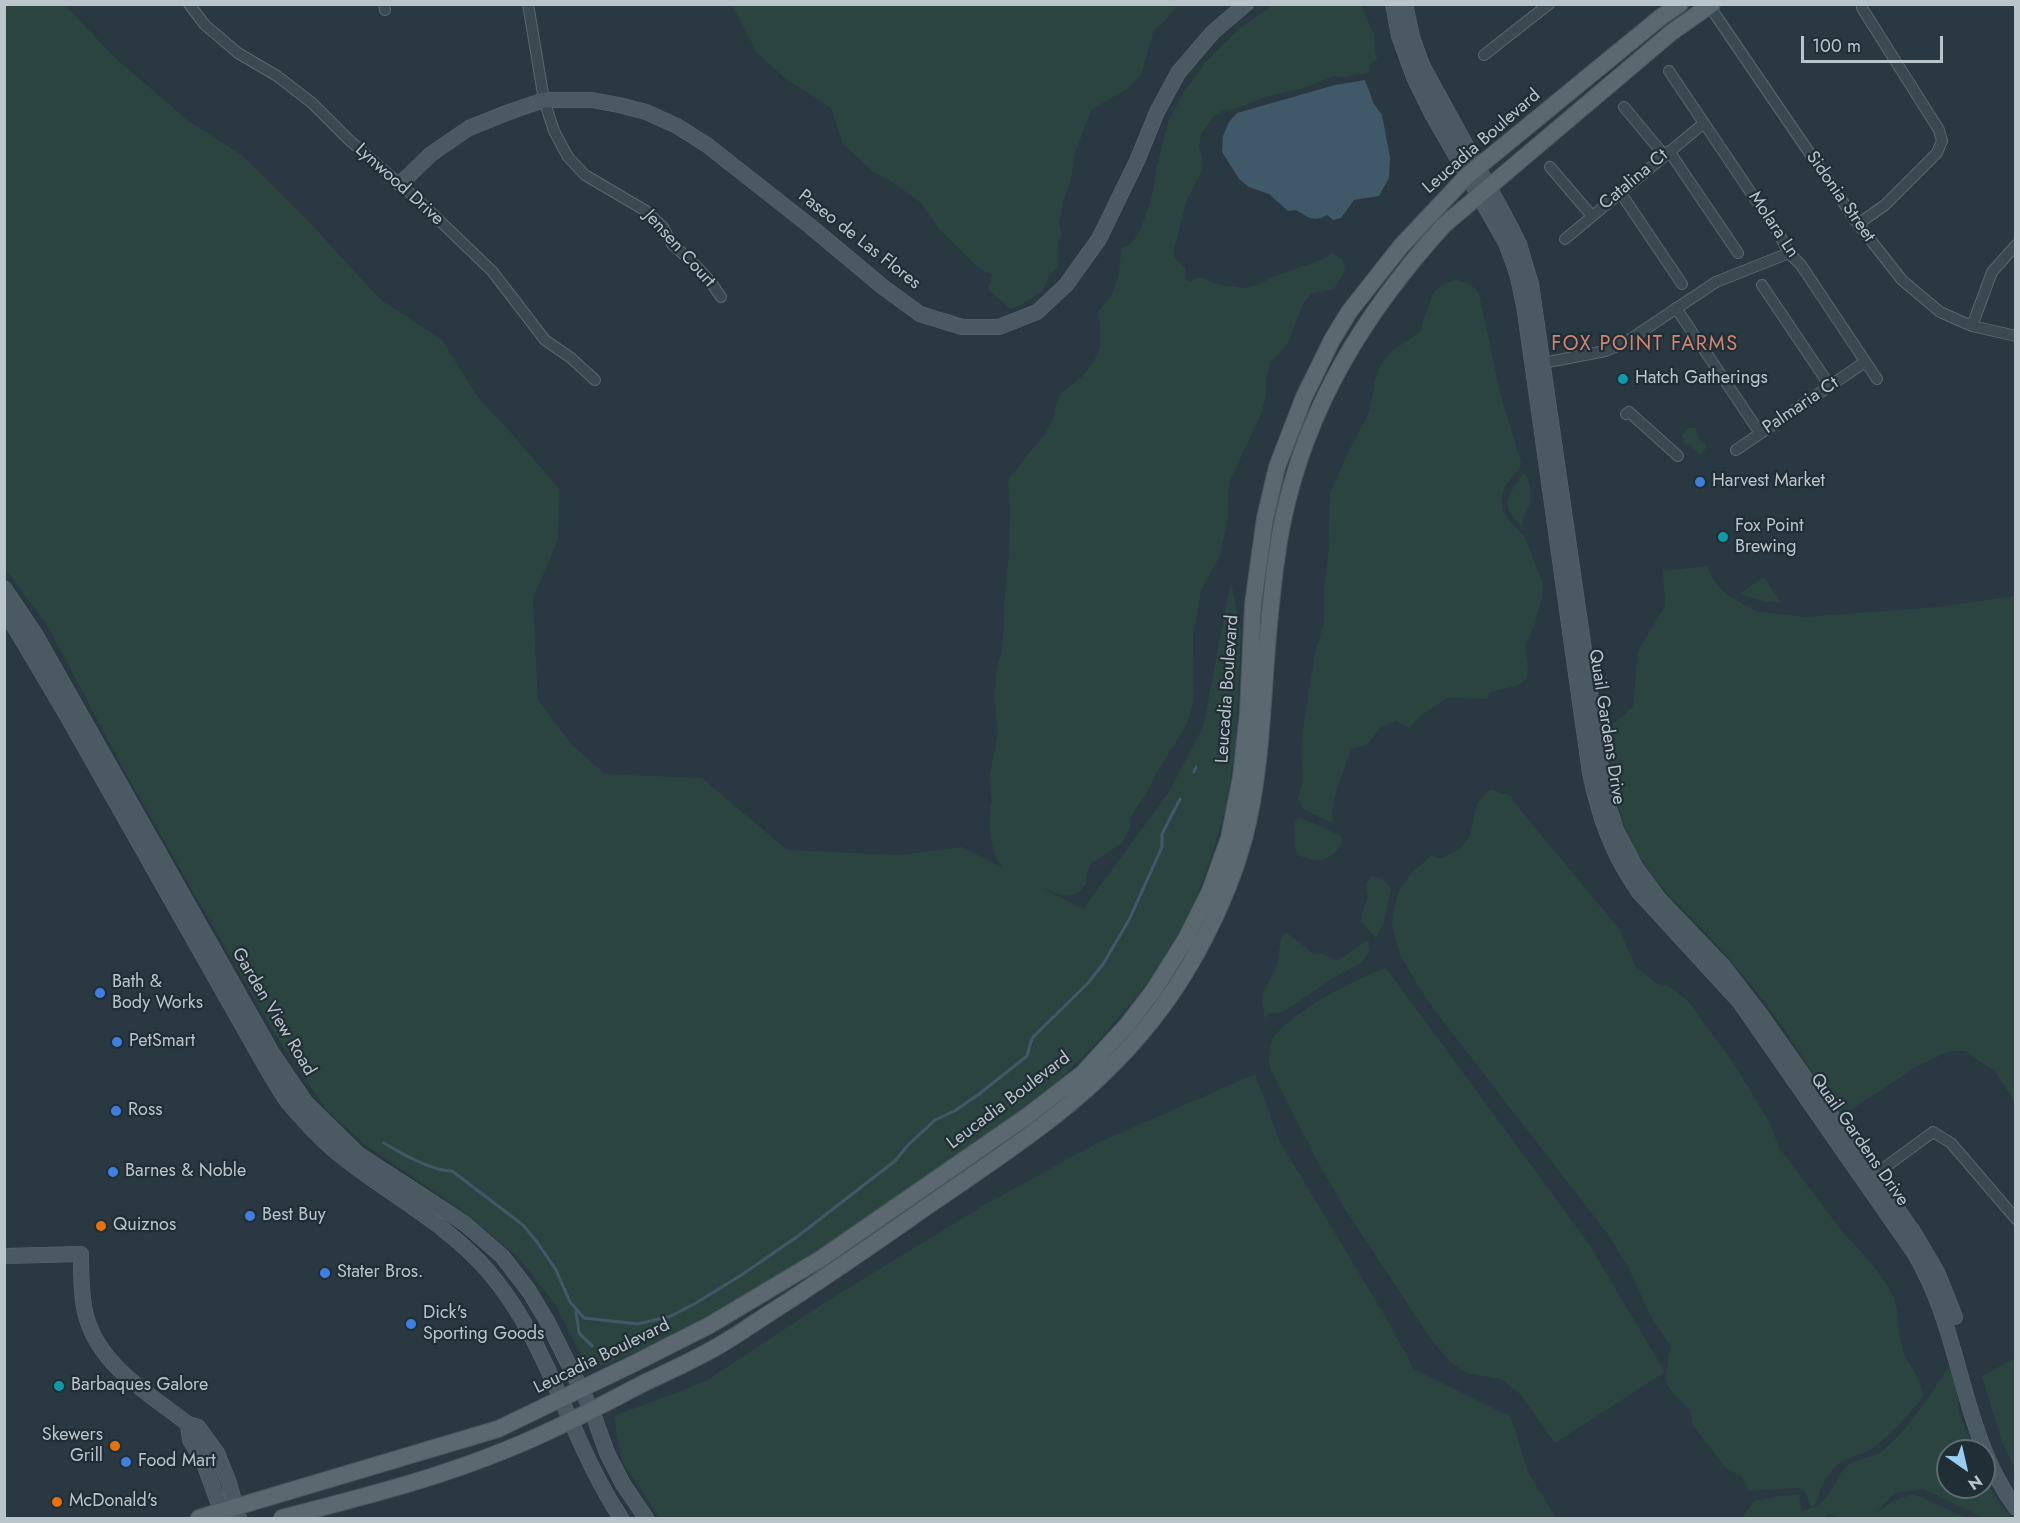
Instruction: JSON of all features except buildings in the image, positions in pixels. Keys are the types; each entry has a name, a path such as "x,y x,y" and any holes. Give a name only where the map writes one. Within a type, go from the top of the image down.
{"main road":[{"name":"Paseo de Las Flores","path":"399,184 431,154 469,128 544,100 592,100 619,105 646,112 677,126 707,145 883,287 920,314 962,327 999,327 1037,312 1066,285 1099,239 1157,112 1178,73 1213,32 1246,4"},
{"name":"Quail Gardens Drive","path":"1393,4 1399,36 1414,77 1484,192 1519,244 1527,271 1534,297 1538,364 1605,795 1616,830 1624,848 1646,883 1742,988 1870,1179 1915,1254 1941,1309 1980,1439 1998,1479 2016,1508"},
{"name":"Quail Gardens Drive","path":"1405,4 1412,37 1422,65 1472,172"},
{"name":"Leucadia Boulevard","path":"199,1518 230,1514 498,1429 710,1325 822,1258 1026,1117 1083,1072 1128,1024 1154,990 1191,930 1210,891 1229,838 1241,777 1247,723 1253,604 1265,518 1277,467 1304,398 1332,340 1349,312 1401,246 1472,172 1661,17 1680,4"},
{"name":"Leucadia Boulevard","path":"282,1518 406,1484 506,1450 591,1411 721,1345 832,1273 1037,1131 1095,1084 1144,1030 1172,993 1200,945 1219,905 1243,842 1256,778 1270,606 1282,523 1295,473 1321,403 1350,348 1378,305 1416,255 1444,225 1672,32 1710,5"},
{"name":"Garden View Road","path":"4,588 35,634 272,1053 306,1103 358,1154 464,1223 502,1256 548,1320 615,1468 646,1518"},
{"name":"Garden View Road","path":"4,609 286,1099 336,1152 378,1184 442,1227 487,1270 539,1349 595,1475 621,1518"},
{"name":"Quail Gardens Drive","path":"1870,1179 1914,1233 1937,1272 1955,1318 1985,1423 1997,1453 2016,1489"},
{"path":"4,1256 81,1254 86,1318 100,1348 125,1375 188,1424 198,1427 223,1464 230,1514"}],"street":[{"name":"Lynwood Drive","path":"189,4 205,24 238,53 277,76 312,103 492,271 545,340 572,358 595,380"},
{"name":"Jensen Court","path":"528,4 544,100 554,131 568,157 585,175 646,210 663,227 672,244 710,281 721,297"},
{"path":"1484,55 1549,4"},
{"name":"Sidonia Street","path":"1710,5 1858,224 1902,280 1940,312 1972,326 2016,336"},
{"path":"1858,224 1885,205 1937,153 1942,141 1939,130 1862,8"},
{"name":"Molara Ln","path":"1669,71 1877,379"},
{"path":"1624,107 1666,153 1738,253"},
{"name":"Catalina Ct","path":"1565,239 1704,123"},
{"path":"1550,167 1592,216"},
{"path":"1620,192 1682,284"},
{"path":"1972,326 1992,272 2016,244"},
{"path":"1538,364 1605,351 1623,344 1716,282 1790,253"},
{"path":"1762,285 1830,386"},
{"path":"1676,308 1760,434"},
{"name":"Palmaria Ct","path":"1736,450 1865,362"},
{"path":"1626,414 1629,412 1678,456"},
{"path":"1870,1179 1933,1132 1952,1143 2016,1219"}],"green space":[{"path":"4,5 65,5 114,57 187,120 243,156 309,222 380,299 442,340 479,399 559,489 558,539 533,599 538,700 570,743 605,774 702,778 787,850 899,855 962,847 1003,868 995,856 990,836 992,800 989,779 998,733 994,696 997,668 1002,651 1009,552 1008,483 1010,477 1044,435 1053,419 1061,393 1084,375 1098,354 1101,340 1098,312 1112,294 1119,274 1121,249 1137,236 1144,218 1152,196 1168,122 1183,93 1205,63 1240,28 1273,5 1361,5 1374,34 1375,53 1378,60 1373,61 1369,66 1370,72 1346,77 1334,76 1302,89 1272,95 1235,109 1224,110 1213,117 1201,135 1199,146 1203,168 1186,203 1174,250 1174,257 1185,268 1186,280 1190,281 1200,277 1216,284 1244,288 1255,286 1275,276 1326,258 1332,253 1342,259 1345,271 1334,289 1311,294 1304,302 1287,344 1270,364 1261,414 1229,483 1227,524 1220,556 1201,590 1193,637 1194,701 1186,726 1131,816 1130,828 1122,843 1091,864 1086,876 1086,884 1079,892 1069,896 1060,895 1036,885 1083,909 1169,792 1203,727 1231,581 1241,632 1236,743 1226,807 1188,922 1150,980 1097,1043 1043,1096 765,1288 655,1345 589,1371 555,1304 519,1258 463,1211 364,1144 326,1109 274,1033 130,781 47,625 5,569"},
{"path":"732,5 1177,5 1167,19 1154,30 1141,75 1127,89 1091,110 1075,154 1071,180 1063,201 1059,224 1062,233 1058,242 1058,267 1050,274 1043,291 1010,309 988,289 992,274 981,270 939,229 920,202 872,171 843,144 831,108 785,78 757,53"},
{"path":"1456,280 1471,285 1480,298 1500,392 1521,462 1519,469 1505,486 1502,494 1502,509 1525,537 1543,584 1535,624 1525,647 1528,665 1527,678 1519,685 1489,693 1488,699 1447,698 1419,717 1410,728 1396,721 1380,728 1368,744 1351,749 1335,797 1334,824 1303,809 1298,799 1303,780 1301,749 1304,721 1315,653 1324,622 1330,493 1369,413 1376,376 1382,362 1393,350 1419,333 1433,294 1438,288"},
{"path":"1688,428 1696,428 1699,439 1705,444 1701,455 1692,448 1692,445 1685,444 1682,435"},
{"path":"1524,472 1531,495 1523,527 1510,512 1508,500"},
{"path":"1707,566 1714,581 1727,595 1755,611 1804,617 1937,607 2015,596 2015,1102 1995,1072 1965,1051 1951,1051 1921,1064 1841,1116 1781,1024 1759,995 1722,951 1666,892 1639,857 1625,828 1617,804 1605,730 1633,707 1638,650 1665,606 1663,571"},
{"path":"1764,577 1781,603 1767,602 1739,594"},
{"path":"1490,789 1511,796 1620,930 1635,966 1656,983 1670,987 1687,1000 1732,1061 1768,1120 1780,1149 1844,1234 1874,1267 1893,1296 1903,1350 1918,1378 1923,1396 1899,1425 1877,1445 1836,1466 1823,1485 1815,1506 1810,1506 1806,1493 1800,1488 1749,1491 1742,1477 1726,1468 1691,1423 1690,1412 1672,1392 1666,1380 1671,1346 1653,1321 1628,1267 1610,1237 1436,1012 1400,955 1392,925 1399,891 1411,873 1432,855 1441,858 1461,848 1470,835 1477,803"},
{"path":"1300,818 1342,837 1338,849 1329,857 1318,860 1297,855 1294,824"},
{"path":"1371,876 1382,880 1391,889 1384,923 1376,938 1361,922 1368,897 1366,884"},
{"path":"1286,932 1314,954 1324,954 1337,961 1368,940 1370,951 1362,962 1283,1012 1269,1013 1265,1020 1263,993 1277,965 1281,938"},
{"path":"1386,968 1589,1244 1665,1372 1555,1443 1520,1394 1501,1379 1466,1373 1449,1361 1428,1335 1343,1206 1270,1068 1270,1045 1274,1036 1286,1024 1328,995"},
{"path":"1255,1074 1280,1142 1388,1321 1414,1369 1511,1417 1528,1472 1556,1518 660,1518 621,1460 614,1416 706,1381 824,1303 981,1207 1095,1144"},
{"path":"2015,1358 2015,1469 2002,1442 1982,1376"},
{"path":"1948,1368 1954,1377 1960,1417 1970,1439 1936,1439 1936,1495 1924,1489 1895,1493 1873,1515 1895,1500 1914,1494 1967,1518 1846,1518 1829,1514 1824,1518 1742,1518 1754,1501 1778,1496 1799,1495 1802,1512 1826,1498 1845,1468 1854,1462 1874,1456 1891,1443 1918,1412"},
{"path":"1996,1497 2011,1518 1982,1518 1945,1499 1996,1499"}],"water":[{"path":"1365,80 1374,104 1382,115 1390,157 1389,178 1379,196 1354,200 1341,218 1333,220 1327,215 1314,219 1296,210 1288,211 1269,194 1249,187 1239,179 1222,152 1223,136 1229,122 1237,113 1335,85"}],"waterway":[{"path":"1194,772 1196,767"},
{"path":"384,1143 426,1165 452,1171 523,1225 556,1270 570,1302 584,1318 638,1324 671,1316 743,1274 798,1236 895,1161 908,1145 935,1120 956,1110 1027,1056 1032,1038 1088,983 1103,964 1129,920 1162,847 1162,834 1180,799"},
{"path":"576,1312 579,1333 592,1346"}],"place":[{"name":"Hatch Gatherings","path":"1623,379"},
{"name":"Harvest Market","path":"1700,482"},
{"name":"Fox Point Brewing","path":"1723,537"},
{"name":"Bath & Body Works","path":"100,993"},
{"name":"PetSmart","path":"117,1042"},
{"name":"Ross","path":"116,1111"},
{"name":"Barnes & Noble","path":"113,1172"},
{"name":"Best Buy","path":"250,1216"},
{"name":"Quiznos","path":"101,1226"},
{"name":"Stater Bros.","path":"325,1273"},
{"name":"Dick's Sporting Goods","path":"411,1324"},
{"name":"Barbaques Galore","path":"59,1386"},
{"name":"Skewers Grill","path":"115,1446"},
{"name":"Food Mart","path":"126,1462"},
{"name":"McDonald's","path":"57,1502"}],"district":[{"name":"FOX POINT FARMS","path":"1645,345"}]}
